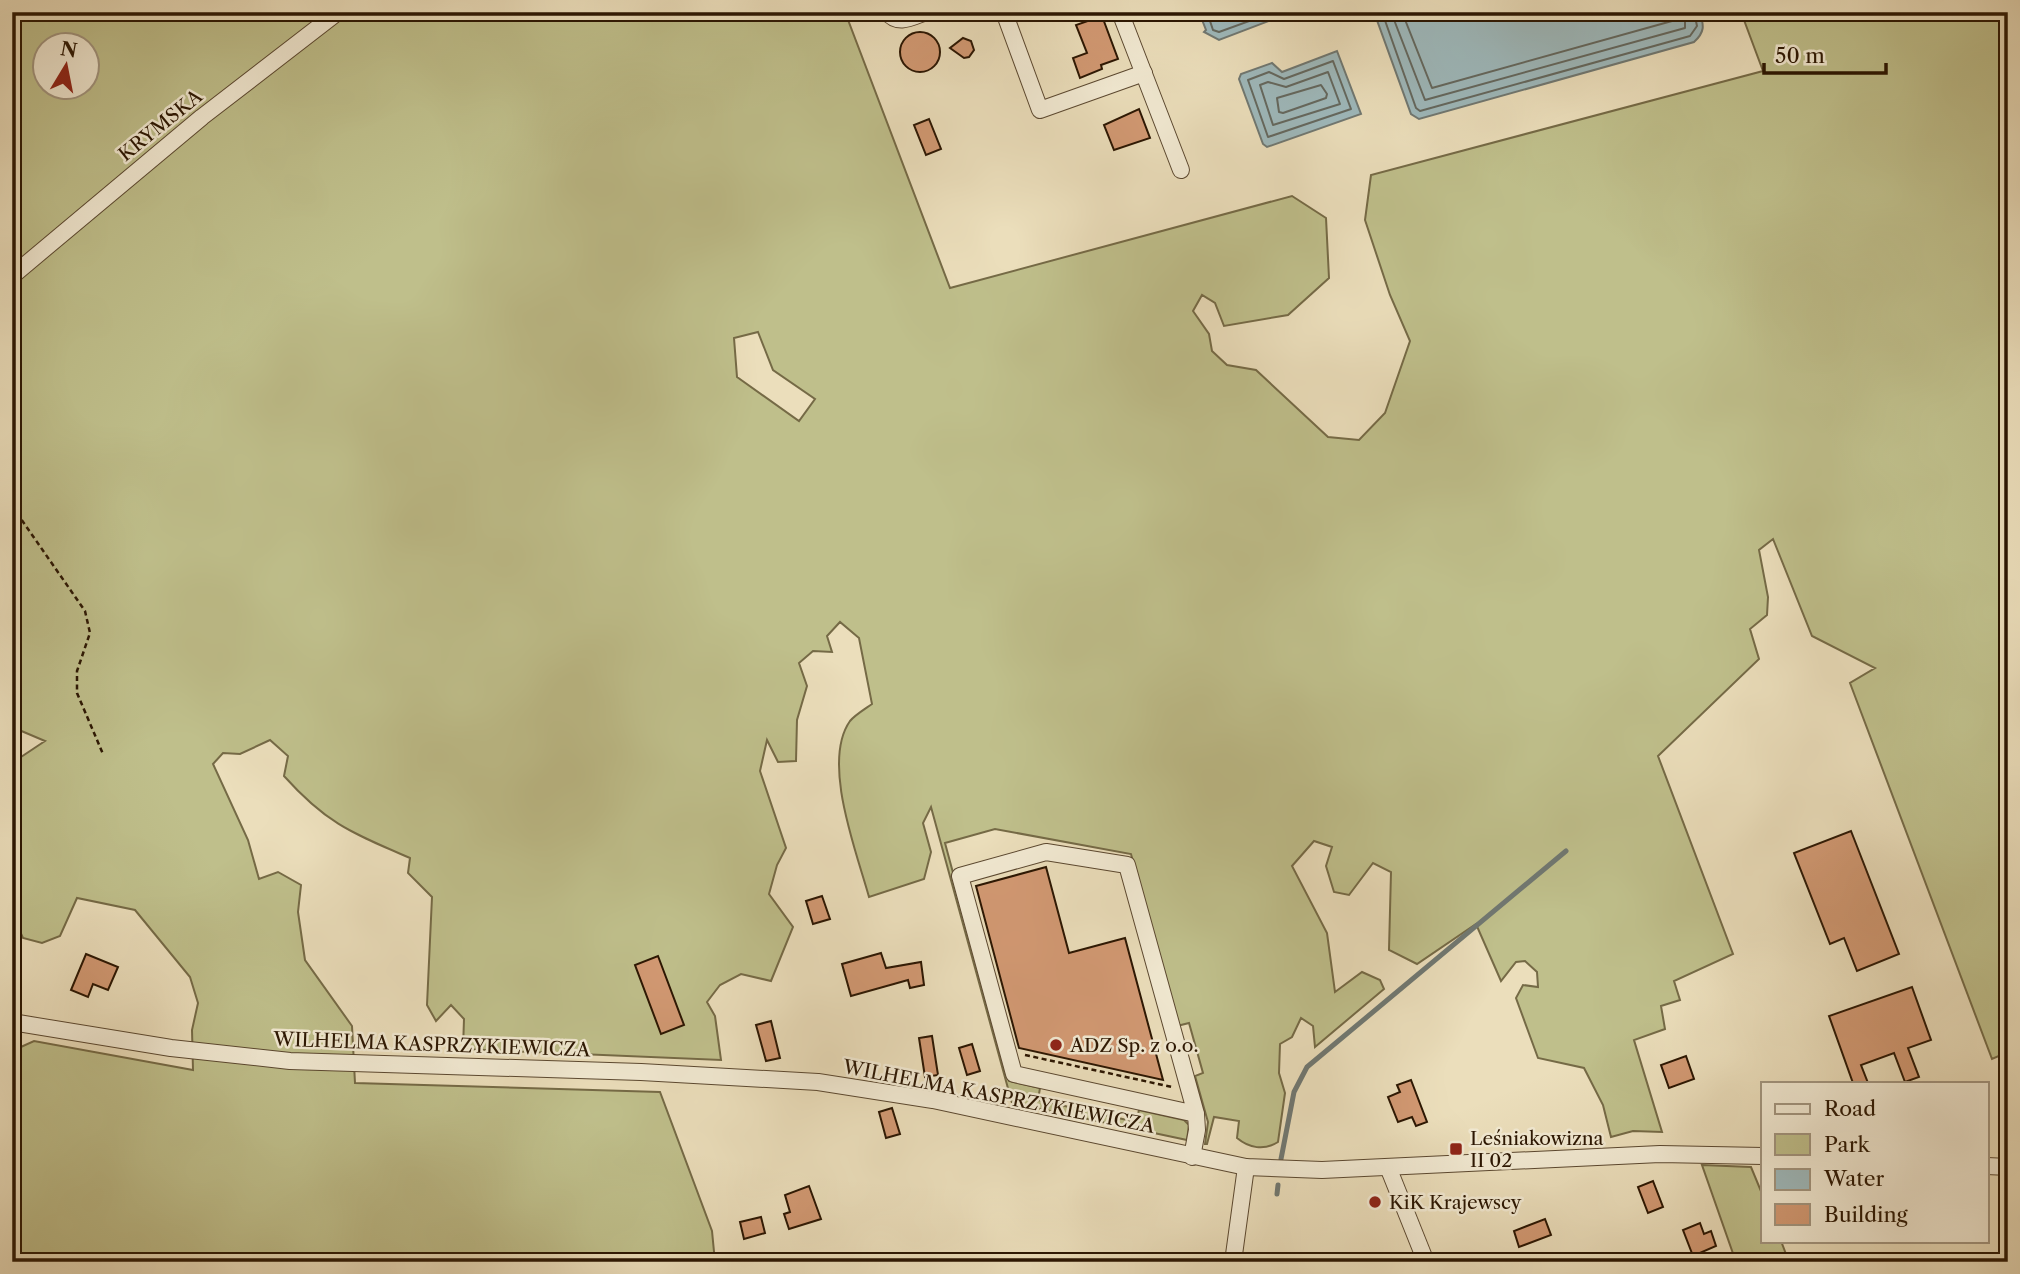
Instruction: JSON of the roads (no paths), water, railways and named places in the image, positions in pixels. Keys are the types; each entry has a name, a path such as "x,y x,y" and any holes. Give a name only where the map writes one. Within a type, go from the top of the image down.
{"street":[{"name":"KRYMSKA","path":"12,276 202,117 338,12"},
{"path":"887,12 892,18 902,21 926,12"},
{"path":"1004,12 1040,110 1144,73"},
{"path":"1121,12 1181,170"},
{"path":"1192,1157 1197,1130 1196,1114 1127,865 1046,852 960,876 1014,1074 1196,1114"},
{"name":"WILHELMA KASPRZYKIEWICZA","path":"12,1022 225,1055 290,1061 641,1072 818,1082 933,1100 1245,1167 1322,1170 1660,1154 1761,1156"},
{"path":"1988,1166 2008,1167"},
{"path":"1233,1262 1245,1167"},
{"path":"1388,1167 1426,1262"}],"water":[{"path":"1199,12 1287,14 1219,40 1204,32 1206,30"},
{"path":"1374,12 1700,12 1703,28 1694,42 1419,119 1411,114"},
{"path":"1337,51 1361,114 1267,147 1263,144 1239,79 1241,74 1272,63 1282,72"}],"waterway":[{"path":"1281,1159 1294,1092 1307,1067 1566,851"},
{"path":"1277,1194 1278,1185"}],"place":[{"name":"ADZ Sp. z o.o.","path":"1056,1045"},
{"name":"Leśniakowizna II 02","path":"1456,1149"},
{"name":"KiK Krajewscy","path":"1375,1202"}]}
